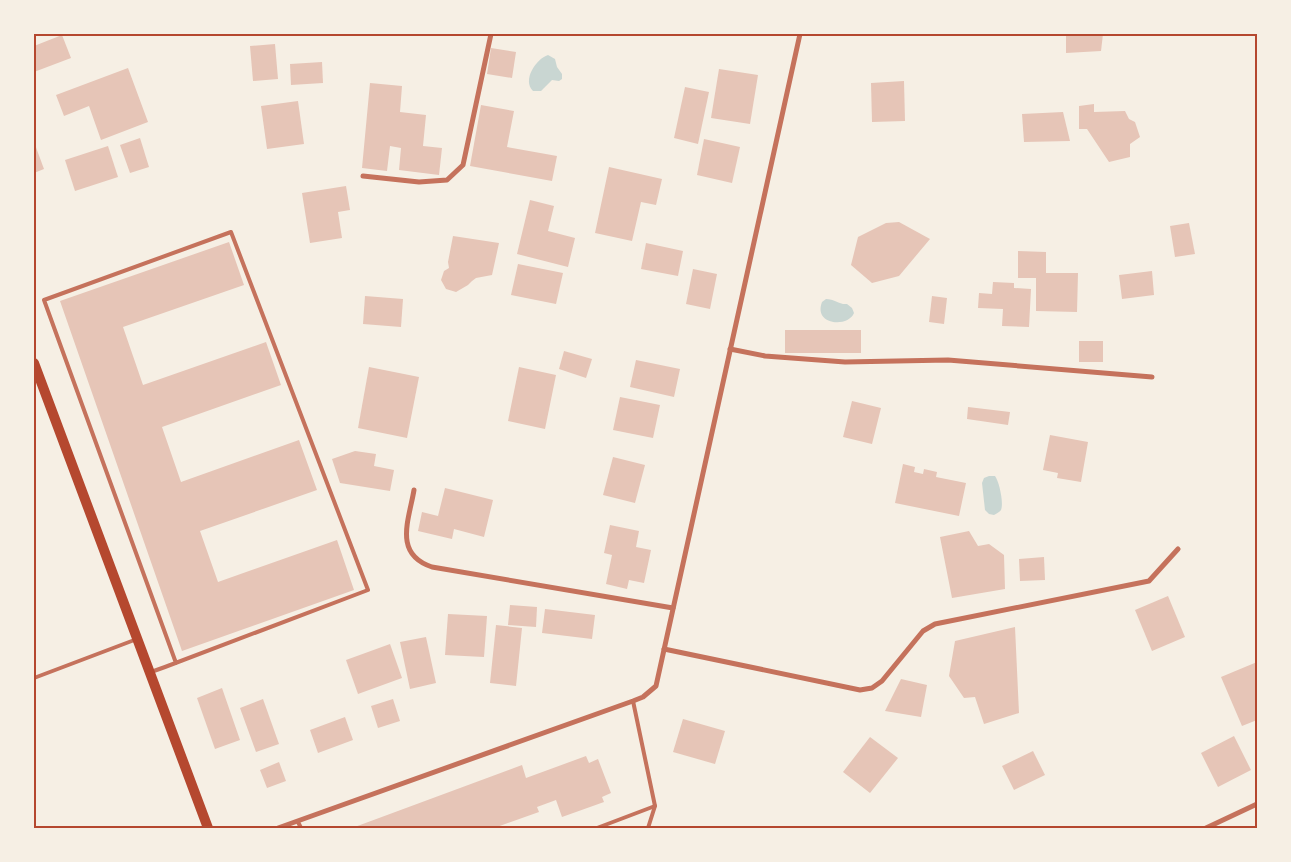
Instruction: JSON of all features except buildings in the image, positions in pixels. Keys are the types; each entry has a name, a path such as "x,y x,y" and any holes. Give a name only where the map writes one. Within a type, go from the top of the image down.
{"main road":[{"path":"34,363 208,828"}],"street":[{"path":"363,176 419,182 447,180 464,165 491,34"},
{"path":"278,828 633,701 643,697 656,686 800,34"},
{"path":"730,349 765,356 845,362 948,360 1152,377"},
{"path":"414,490 405,538 408,548 422,564 673,608"},
{"path":"664,649 860,690 872,688 882,682 923,632 935,624 1149,581 1178,549"},
{"path":"1206,828 1257,804"}],"lane":[{"path":"150,673 368,590 231,232 44,300 176,663"},
{"path":"34,678 138,639"},
{"path":"633,701 655,806 648,828"},
{"path":"597,828 655,806"},
{"path":"298,822 301,828"}],"shaded area":[{"path":"548,55 555,59 557,67 562,74 562,79 559,81 552,80 541,91 533,91 529,81 532,70 543,57"},
{"path":"826,299 847,304 854,313 851,318 839,322 827,320 822,316 821,310 822,302"},
{"path":"995,476 997,479 1001,497 1001,510 994,515 989,514 985,510 982,483 984,478"}]}
